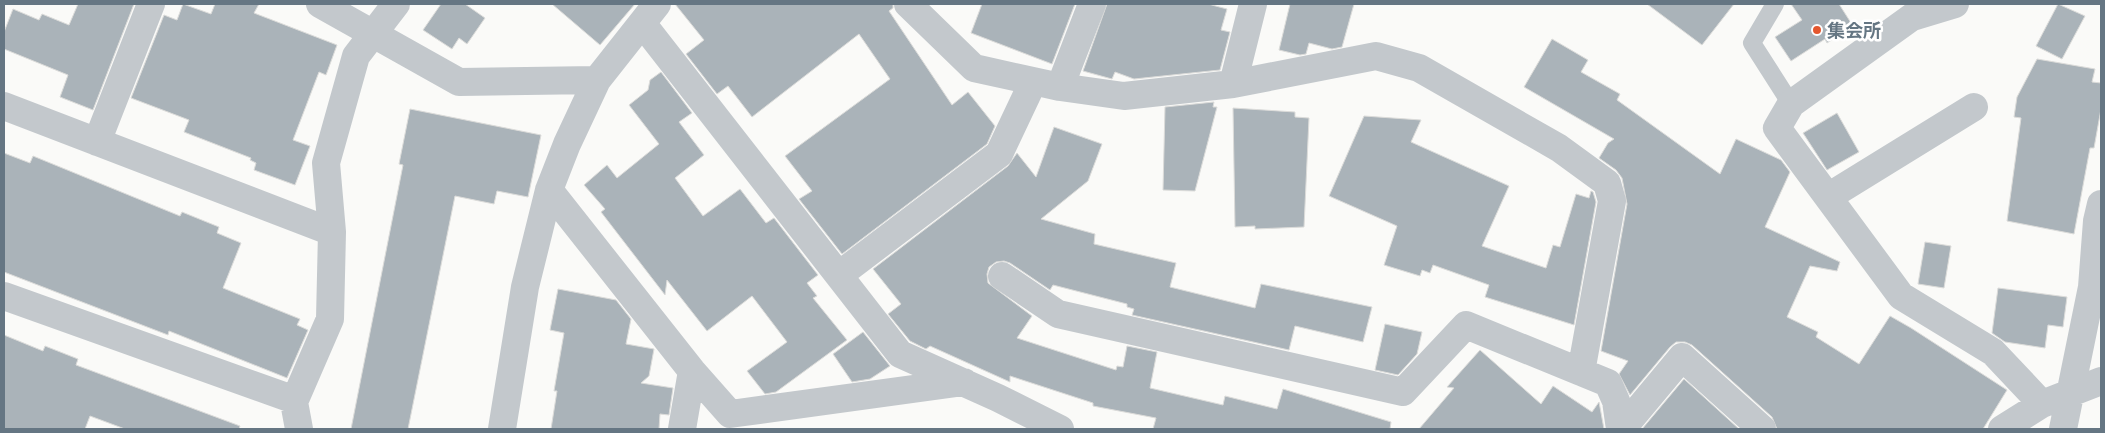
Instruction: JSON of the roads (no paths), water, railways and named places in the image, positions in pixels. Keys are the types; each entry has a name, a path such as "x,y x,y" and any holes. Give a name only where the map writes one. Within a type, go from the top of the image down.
{"street":[{"path":"97,142 150,4"},
{"path":"320,4 459,82 597,80"},
{"path":"299,429 295,400 330,319 332,232 326,163 356,56 396,4"},
{"path":"908,4 974,68 1033,82 1124,96 1234,84 1376,56 1419,68 1559,148 1607,183 1612,201 1581,372"},
{"path":"1060,87 1092,4"},
{"path":"1234,84 1253,4"},
{"path":"1955,4 1912,17 1791,104 1777,128 1901,296 1993,352 2042,404"},
{"path":"502,429 526,286 549,190 567,144 597,80 649,13 839,276 900,354 964,382 1060,429"},
{"path":"839,276 999,154 1033,82"},
{"path":"4,106 332,232"},
{"path":"1828,197 1974,107"},
{"path":"549,190 692,371 730,414 964,382"},
{"path":"2063,429 2086,386 2097,221 2101,204"},
{"path":"1002,276 1058,314 1403,392 1466,325 1608,383 1616,402 1621,429"},
{"path":"4,296 295,400"},
{"path":"1621,429 1682,357 1762,429"},
{"path":"682,429 692,371"},
{"path":"2002,429 2042,404 2086,386"}],"lane":[{"path":"1775,4 1752,43 1791,104"}],"place":[{"name":"集会所","path":"1817,30"}]}
